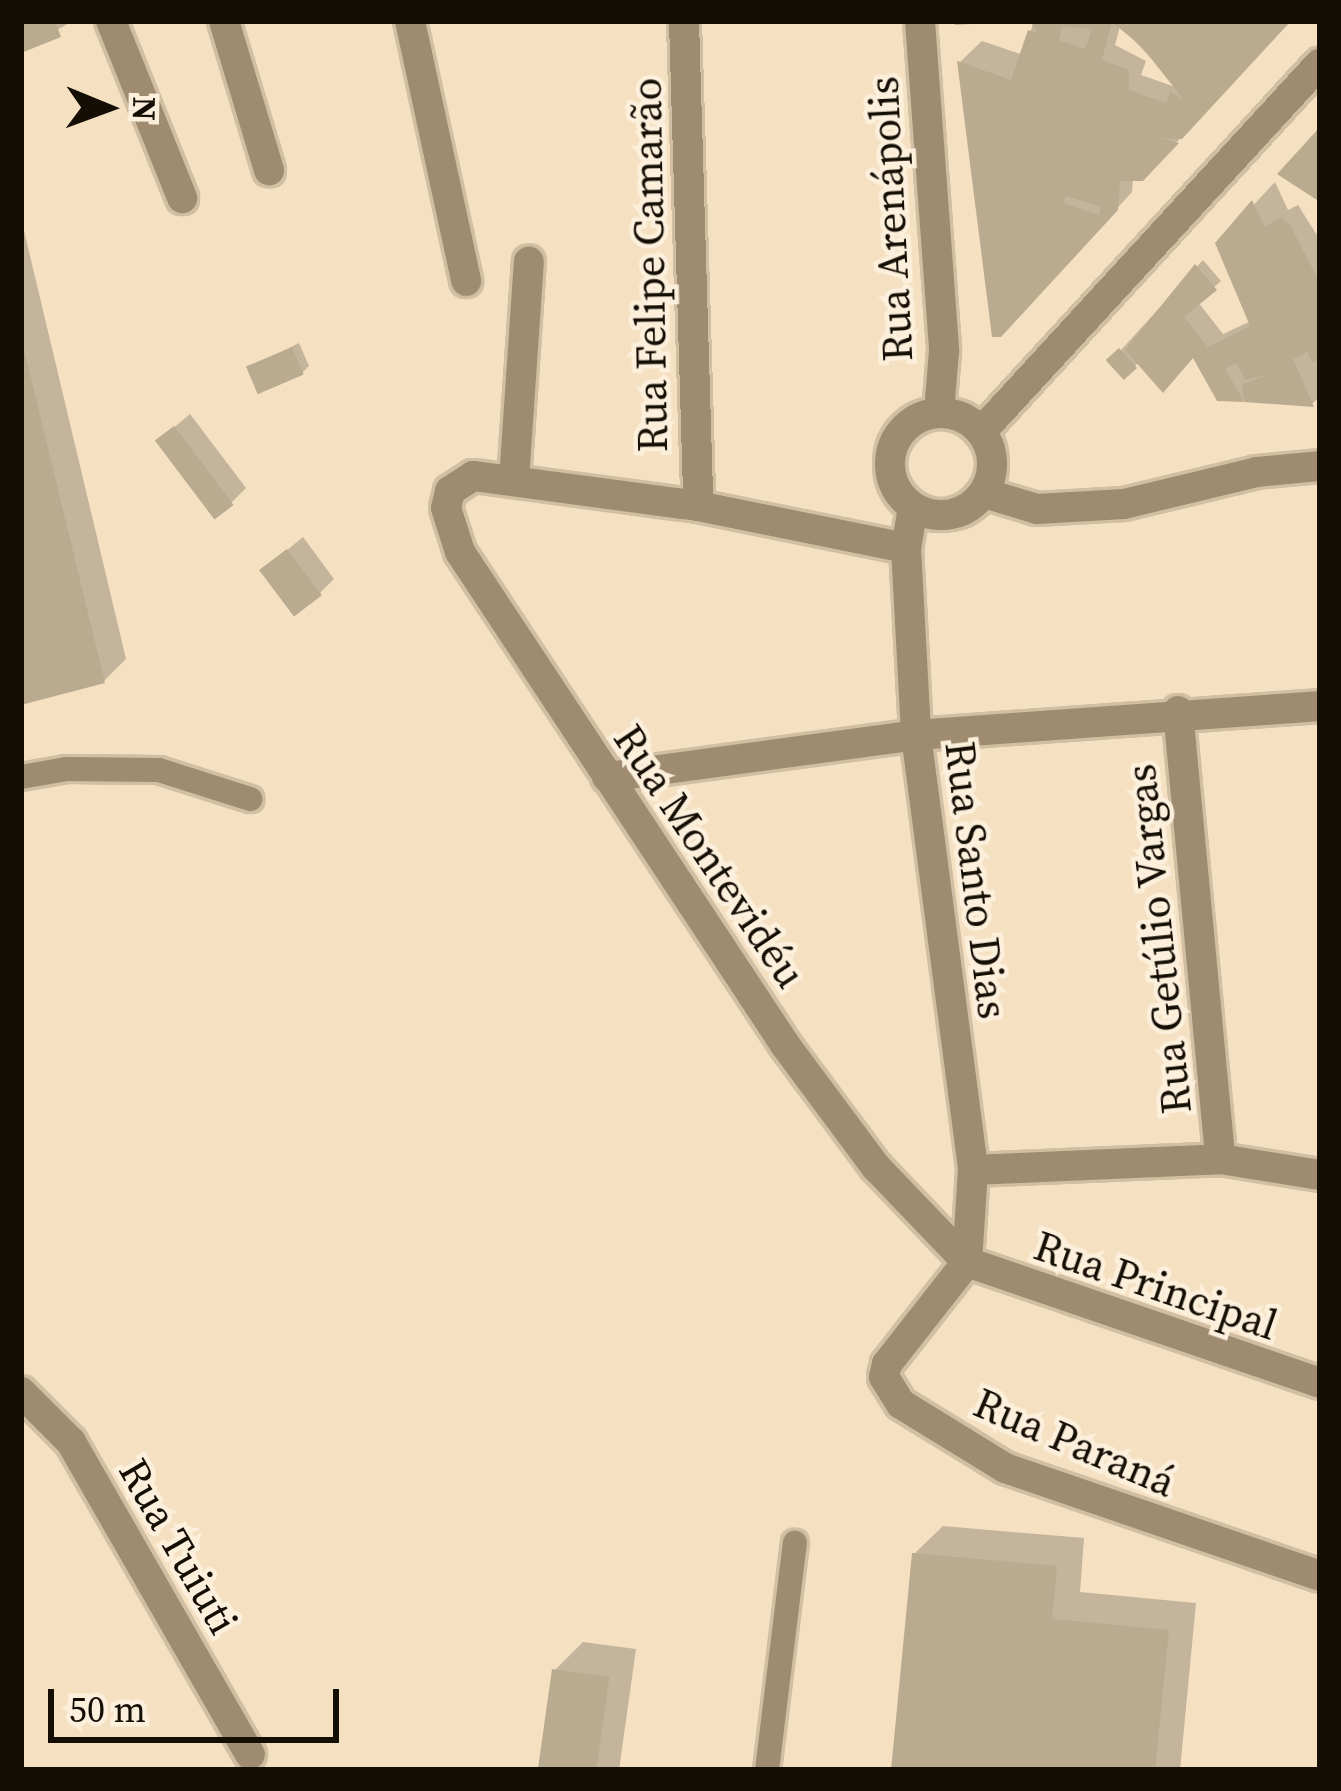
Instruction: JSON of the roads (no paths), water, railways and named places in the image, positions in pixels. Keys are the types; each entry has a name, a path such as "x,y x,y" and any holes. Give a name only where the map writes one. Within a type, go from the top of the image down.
{"street":[{"path":"111,21 182,198"},
{"path":"224,21 269,170"},
{"path":"410,21 466,281"},
{"name":"Rua Felipe Camarão","path":"684,21 698,506"},
{"name":"Rua Arenápolis","path":"920,21 944,351 939,412"},
{"path":"982,431 1320,64"},
{"path":"529,262 514,480 698,506 907,548"},
{"path":"939,412 982,431 993,462 984,494 956,514 913,508 895,487 891,454 908,424 939,412"},
{"path":"984,494 1037,509 1124,504 1257,472 1320,466"},
{"name":"Rua Montevidéu","path":"514,480 472,476 450,491 448,526 607,777 812,1081 876,1167 967,1262"},
{"name":"Rua Santo Dias","path":"913,508 907,548 916,735 973,1170 967,1262"},
{"path":"607,777 916,735 1178,711 1320,706"},
{"name":"Rua Getúlio Vargas","path":"1178,711 1220,1159"},
{"path":"973,1170 1220,1159 1320,1175"},
{"name":"Rua Principal","path":"967,1262 1320,1383"},
{"name":"Rua Paraná","path":"967,1262 887,1364 884,1376 901,1404 1005,1468 1320,1576"},
{"name":"Rua Tuiuti","path":"21,1392 71,1442 250,1754"}],"lane":[{"path":"21,777 67,769 159,770 250,800"},
{"path":"767,1770 795,1543"}]}
